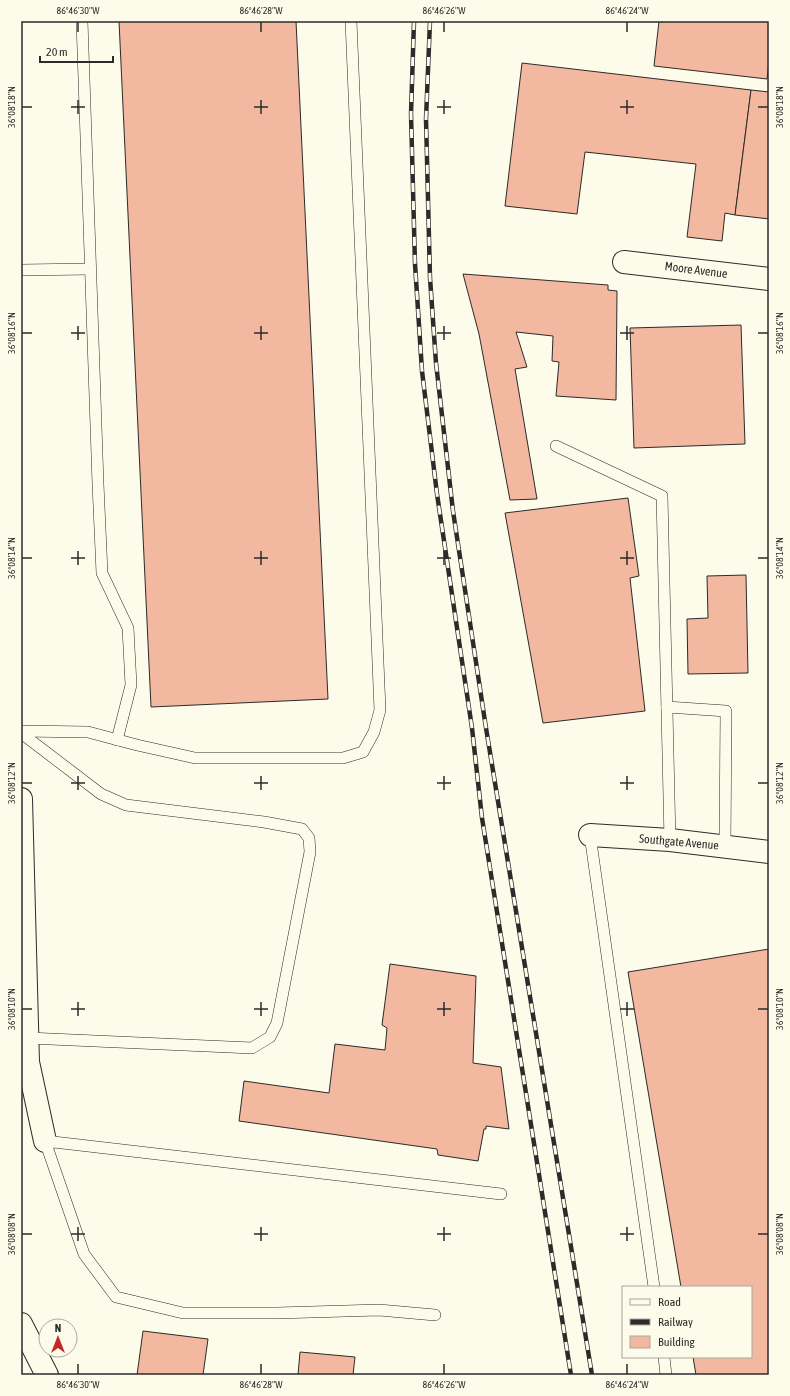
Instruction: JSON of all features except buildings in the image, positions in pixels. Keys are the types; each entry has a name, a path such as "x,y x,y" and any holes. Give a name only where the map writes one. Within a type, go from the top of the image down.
{"main road":[{"name":"Moore Avenue","path":"624,262 769,279"},
{"path":"21,799 28,1062 45,1141"},
{"name":"Southgate Avenue","path":"590,835 670,840 769,852"},
{"path":"21,1324 47,1375"}],"lane":[{"path":"82,21 102,573 128,628 131,685 117,740"},
{"path":"21,732 88,732 195,758 342,758 363,752 374,732 380,710 351,21"},
{"path":"21,270 90,269"},
{"path":"556,446 662,496 670,840"},
{"path":"667,707 726,711 724,846"},
{"path":"21,732 101,794 126,805 264,822 302,829 309,838 310,852 277,1023 270,1037 252,1048 28,1038"},
{"path":"590,835 654,1286"},
{"path":"435,1315 379,1310 277,1313 183,1313 116,1297 84,1254 45,1141 501,1194"},
{"path":"664,1358 666,1375"}],"railway":[{"path":"414,21 411,114 415,264 422,371 437,494 472,728 482,818 571,1375"},
{"path":"430,21 426,119 430,278 436,363 453,511 486,728 592,1375"}]}
